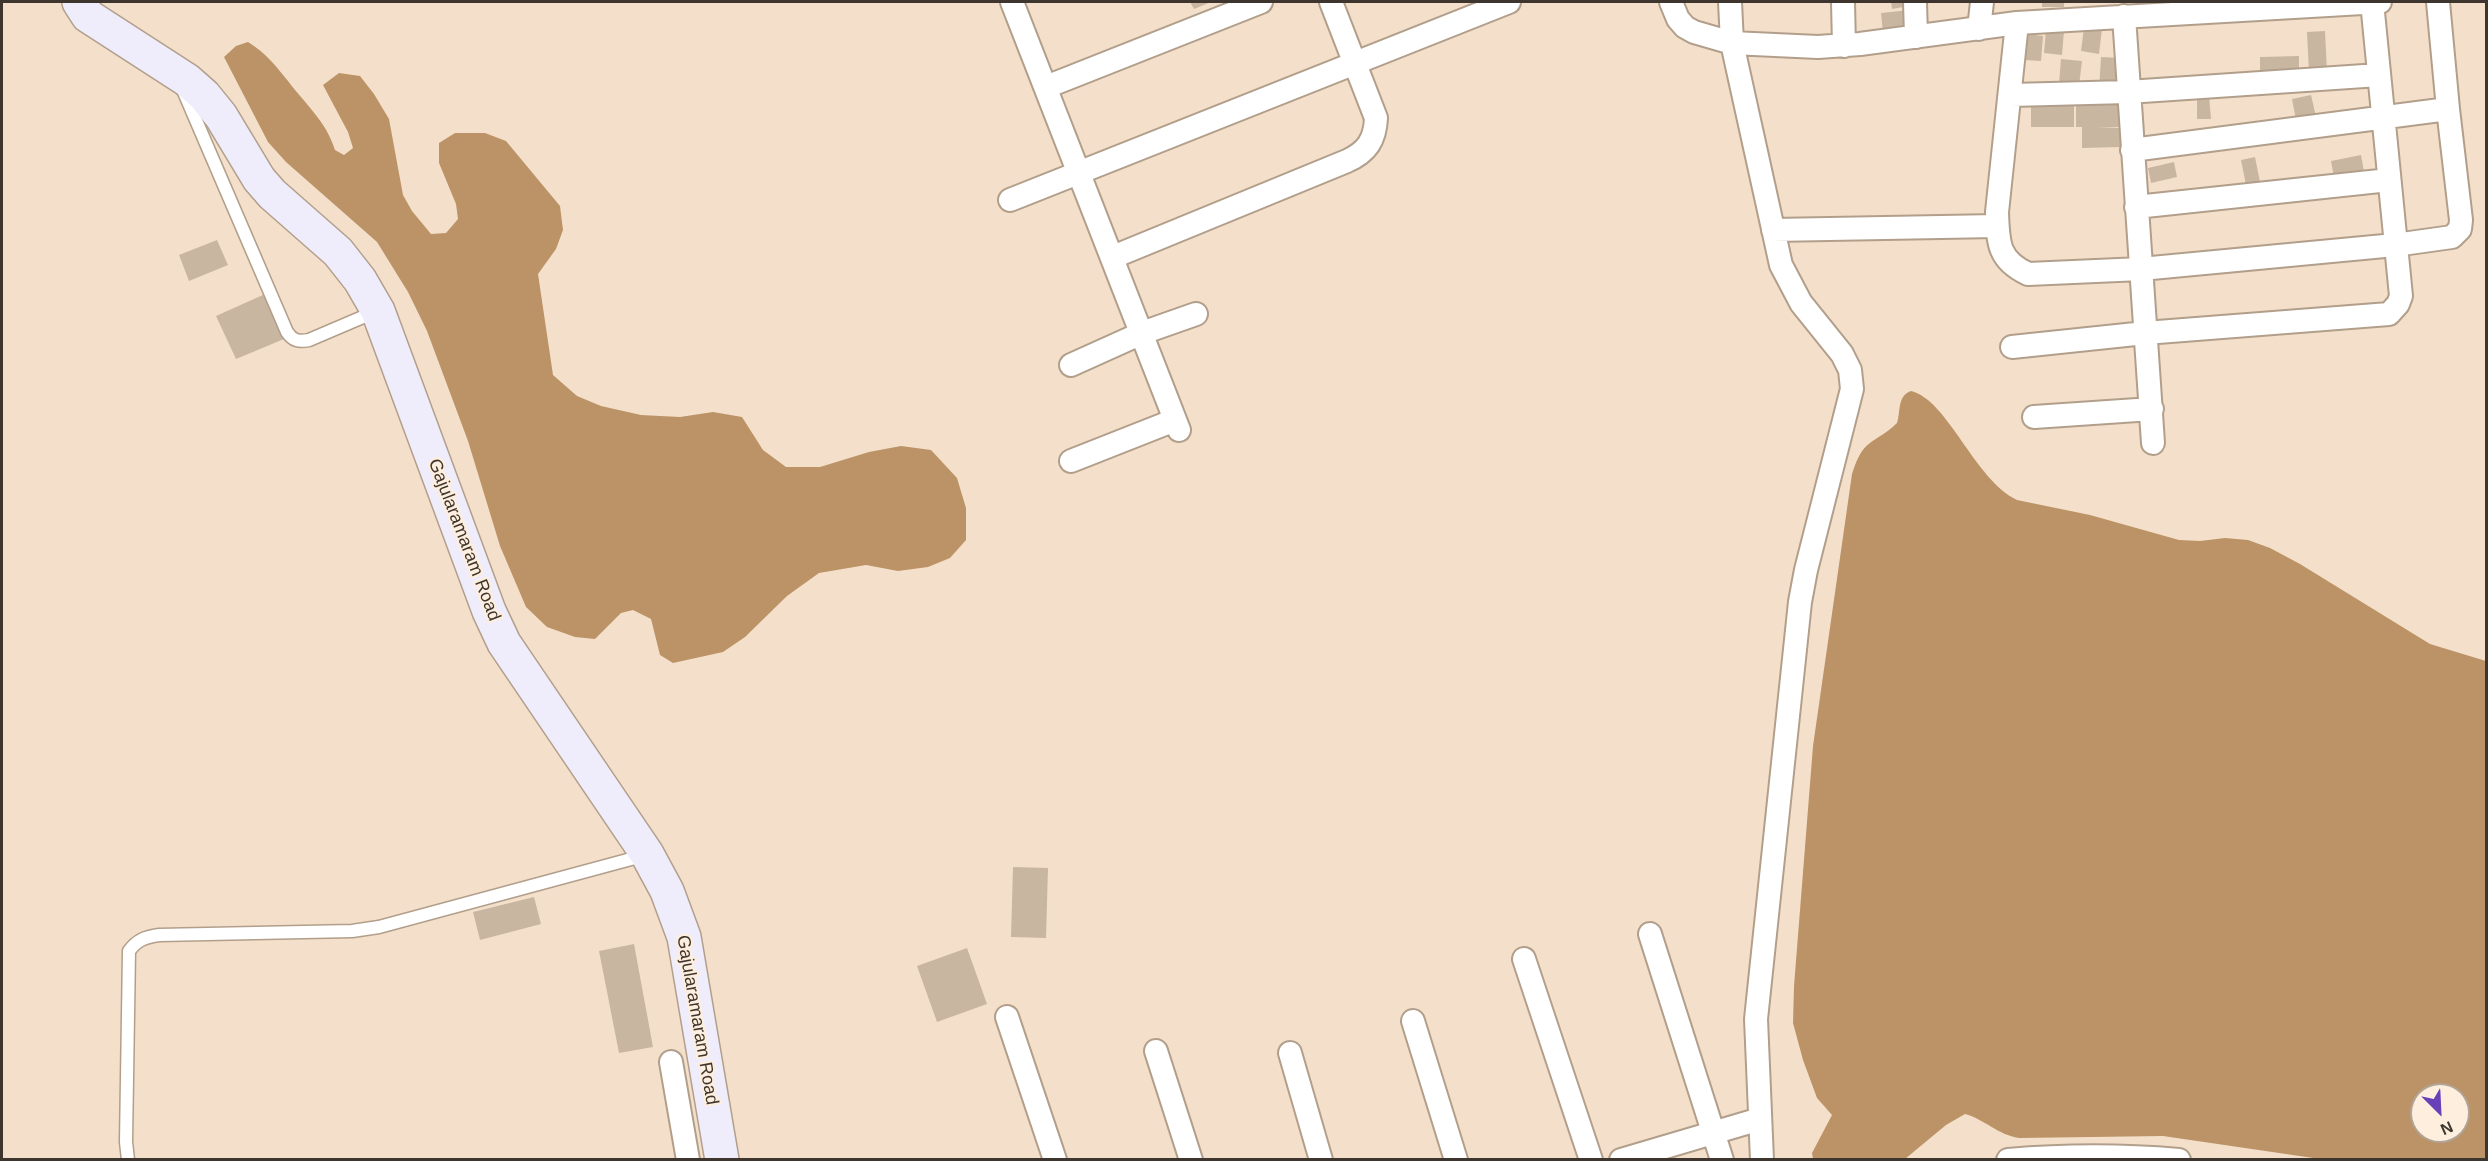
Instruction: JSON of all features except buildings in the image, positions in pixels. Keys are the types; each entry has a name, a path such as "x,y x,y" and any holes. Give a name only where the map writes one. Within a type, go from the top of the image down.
{"main road":[{"name":"Gajularamaram Road","path":"79,2 88,16 176,73 204,95 221,116 259,179 272,194 338,252 360,280 378,310 489,611 504,643 647,854 667,891 684,937 722,1160"}],"street":[{"path":"1012,2 1177,425 1071,461"},
{"path":"1046,87 1261,2"},
{"path":"1113,257 1361,155 1371,144 1376,131 1376,118 1331,2"},
{"path":"1010,200 1509,2"},
{"path":"1671,2 1678,19 1685,27 1732,43 1844,46 1979,28 2028,15 2124,16 2209,7 2380,2"},
{"path":"1730,2 1732,43 1781,265 1792,289 1842,354 1850,370 1852,389 1800,602 1756,1019 1762,1160"},
{"path":"1842,2 1844,46"},
{"path":"1915,2 1916,37"},
{"path":"1979,28 1982,2"},
{"path":"2012,347 2145,333 2389,314 2398,304 2401,296 2372,2"},
{"path":"2028,15 2011,95 1998,226 1998,237 2012,266 2028,274 2141,268 2395,245 2452,237 2460,229 2461,220 2438,2"},
{"path":"2124,16 2153,443"},
{"path":"2011,95 2128,92 2379,75"},
{"path":"2132,150 2448,109"},
{"path":"2136,207 2389,180"},
{"path":"1773,230 1998,226"},
{"path":"1071,365 1142,333 1196,314"},
{"path":"2034,417 2152,409"},
{"path":"1650,934 1722,1160"},
{"path":"1524,960 1591,1160"},
{"path":"1007,1017 1055,1160"},
{"path":"1413,1021 1456,1160"},
{"path":"1156,1051 1191,1160"},
{"path":"1290,1053 1321,1160"},
{"path":"671,1062 688,1160"},
{"path":"1621,1160 1760,1119"},
{"path":"2008,1160 2074,1155 2134,1156 2180,1160"}],"lane":[{"path":"176,73 292,339 300,342 309,340 378,310"},
{"path":"128,1160 126,1142 129,951 136,942 148,936 159,935 351,931 380,927 647,854"}],"shaded area":[{"path":"248,42 279,70 321,122 335,150 344,155 353,148 348,132 323,85 339,73 360,76 389,119 403,195 412,211 431,234 446,233 458,219 456,204 439,163 439,143 455,133 485,133 506,141 560,206 563,230 556,249 538,274 553,375 577,396 601,406 641,415 680,417 713,412 742,417 763,450 786,467 820,467 869,452 901,446 931,450 957,478 966,508 966,540 950,558 928,567 898,571 866,565 819,573 787,596 745,637 723,652 673,663 660,655 651,619 633,610 621,613 595,639 575,637 547,627 526,607 500,546 468,441 427,331 408,292 377,242 286,162 268,142 224,57 236,46"},
{"path":"1911,391 1924,397 1937,409 1988,475 2002,490 2017,500 2090,515 2179,540 2200,541 2225,538 2248,540 2270,548 2300,564 2430,644 2486,661 2486,1159 2320,1159 2163,1136 2019,1138 2004,1134 1965,1114 1946,1125 1905,1159 1813,1159 1812,1153 1832,1115 1817,1098 1793,1023 1813,746 1852,474 1865,447 1897,423 1903,396"}]}
